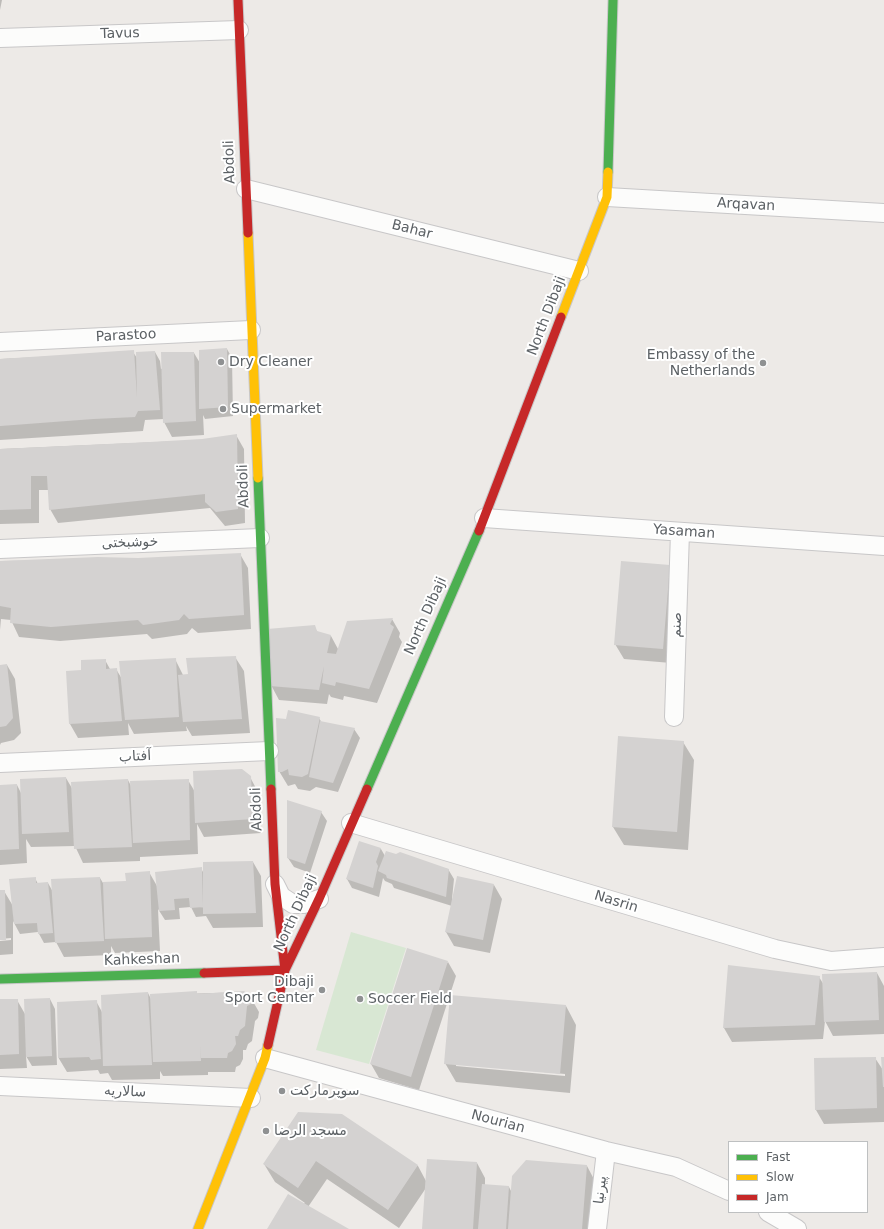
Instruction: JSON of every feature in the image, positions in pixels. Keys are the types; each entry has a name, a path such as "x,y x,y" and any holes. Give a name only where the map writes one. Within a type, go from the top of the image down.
{"main road":[{"name":"Abdoli","path":"238,0 274,884 285,970"},
{"name":"North Dibaji","path":"198,1229 265,1058 285,970 319,899 351,822 484,518 608,197 613,0"},
{"name":"Kahkeshan","path":"0,979 285,970"}],"street":[{"name":"Tavus","path":"0,38 239,30"},
{"name":"Bahar","path":"246,189 579,271"},
{"name":"Arqavan","path":"608,197 884,214"},
{"name":"Parastoo","path":"0,342 251,330"},
{"name":"Yasaman","path":"484,518 884,546"},
{"name":"صنم","path":"674,717 680,532"},
{"name":"خوشبختی","path":"0,549 260,538"},
{"name":"آفتاب","path":"0,763 269,751"},
{"name":"Nasrin","path":"351,822 775,949 831,961 884,957"},
{"path":"274,884 281,896 293,904 304,904 319,899"},
{"name":"Nourian","path":"265,1058 606,1151 676,1167 728,1191"},
{"name":"سالاریه","path":"0,1086 250,1098"},
{"name":"پیرنیا","path":"597,1229 606,1151"},
{"path":"771,1213 794,1222"}],"green space":[{"name":"Soccer Field","path":"351,932 406,948 369,1064 316,1050"}],"building":[{"path":"227,348 228,407 199,409 199,350"},
{"path":"134,350 137,398 136,352 155,351 160,410 138,411 135,417 0,426 0,359"},
{"path":"161,352 194,352 196,421 163,423"},
{"path":"237,434 238,509 216,512 205,502 205,494 49,510 47,476 31,476 31,509 0,510 0,449 202,439"},
{"path":"241,553 244,615 189,619 184,614 179,620 143,625 138,620 51,627 10,623 11,608 0,606 0,561 98,557 138,558"},
{"path":"621,561 670,565 663,649 614,645"},
{"path":"393,618 390,624 394,627 369,689 336,682 335,686 322,683 324,666 319,690 270,686 267,629 315,625 317,631 331,635 327,653 336,654 347,621"},
{"path":"236,656 242,719 183,722 178,675 188,674 186,658"},
{"path":"176,658 179,717 125,720 119,661"},
{"path":"106,659 106,669 117,668 122,721 69,724 66,671 81,670 81,660"},
{"path":"7,664 13,718 6,726 0,727 0,665"},
{"path":"288,710 320,717 308,774 302,777 289,775 288,769 278,772 276,718 286,719"},
{"path":"320,721 355,728 333,783 309,777"},
{"path":"618,736 684,741 677,832 612,827"},
{"path":"242,769 251,776 253,819 195,823 193,771"},
{"path":"66,777 69,832 22,834 20,779"},
{"path":"128,779 132,847 74,849 71,782"},
{"path":"189,779 190,840 133,843 130,781"},
{"path":"17,784 19,849 0,850 0,785"},
{"path":"287,800 322,811 305,864 287,858"},
{"path":"359,841 381,848 376,862 378,866 373,888 346,879"},
{"path":"386,851 396,854 400,852 449,869 446,897 387,878 386,875 378,871"},
{"path":"253,861 256,913 203,914 203,862"},
{"path":"202,867 203,907 190,908 189,898 174,899 175,910 159,911 155,872"},
{"path":"150,871 152,937 105,939 103,882 126,881 125,873"},
{"path":"457,876 494,884 483,940 445,932"},
{"path":"36,877 36,883 48,882 53,933 38,934 37,923 14,924 9,879"},
{"path":"100,877 104,941 55,943 51,879"},
{"path":"0,890 5,890 6,940 0,940"},
{"path":"407,948 448,961 411,1077 370,1064"},
{"path":"728,965 820,976 815,1025 723,1028"},
{"path":"877,972 879,1020 824,1022 822,974"},
{"path":"197,991 197,994 244,991 251,997 251,1004 247,1006 245,1026 240,1030 238,1036 235,1036 236,1044 232,1051 228,1053 227,1058 201,1058 200,1043 201,1061 153,1062 150,994"},
{"path":"148,992 152,1065 103,1066 101,995"},
{"path":"450,995 566,1005 560,1074 444,1064"},
{"path":"50,998 52,1056 26,1057 24,999"},
{"path":"0,999 18,999 19,1054 0,1055"},
{"path":"97,1000 101,1059 91,1060 89,1057 58,1058 57,1002"},
{"path":"876,1057 877,1108 815,1110 814,1058"},
{"path":"881,1057 884,1057 884,1087 883,1087"},
{"path":"298,1112 342,1114 418,1165 388,1210 316,1161 298,1188 263,1164"},
{"path":"427,1159 477,1162 473,1229 422,1229"},
{"path":"526,1160 587,1165 582,1229 508,1229 512,1176"},
{"path":"482,1184 509,1186 506,1229 478,1229"},
{"path":"288,1194 349,1229 267,1229"}],"traffic: fast":[{"path":"608,172 613,0"},
{"path":"258,478 271,789"},
{"path":"367,789 479,531"},
{"path":"0,979 204,973"}],"traffic: slow":[{"path":"561,317 607,197 608,172"},
{"path":"248,233 258,478"},
{"path":"198,1229 265,1058 268,1045"}],"traffic: jam":[{"path":"238,0 248,233"},
{"path":"479,531 561,317"},
{"path":"204,973 285,970 275,884 271,789"},
{"path":"268,1045 285,970 319,899 367,789"}],"place":[{"name":"Dry Cleaner","path":"221,362"},
{"name":"Embassy of the Netherlands","path":"763,363"},
{"name":"Supermarket","path":"223,409"},
{"name":"Dibaji Sport Center","path":"322,990"},
{"name":"Soccer Field","path":"360,999"},
{"name":"سوپرمارکت","path":"282,1091"},
{"name":"مسجد الرضا","path":"266,1131"}]}
